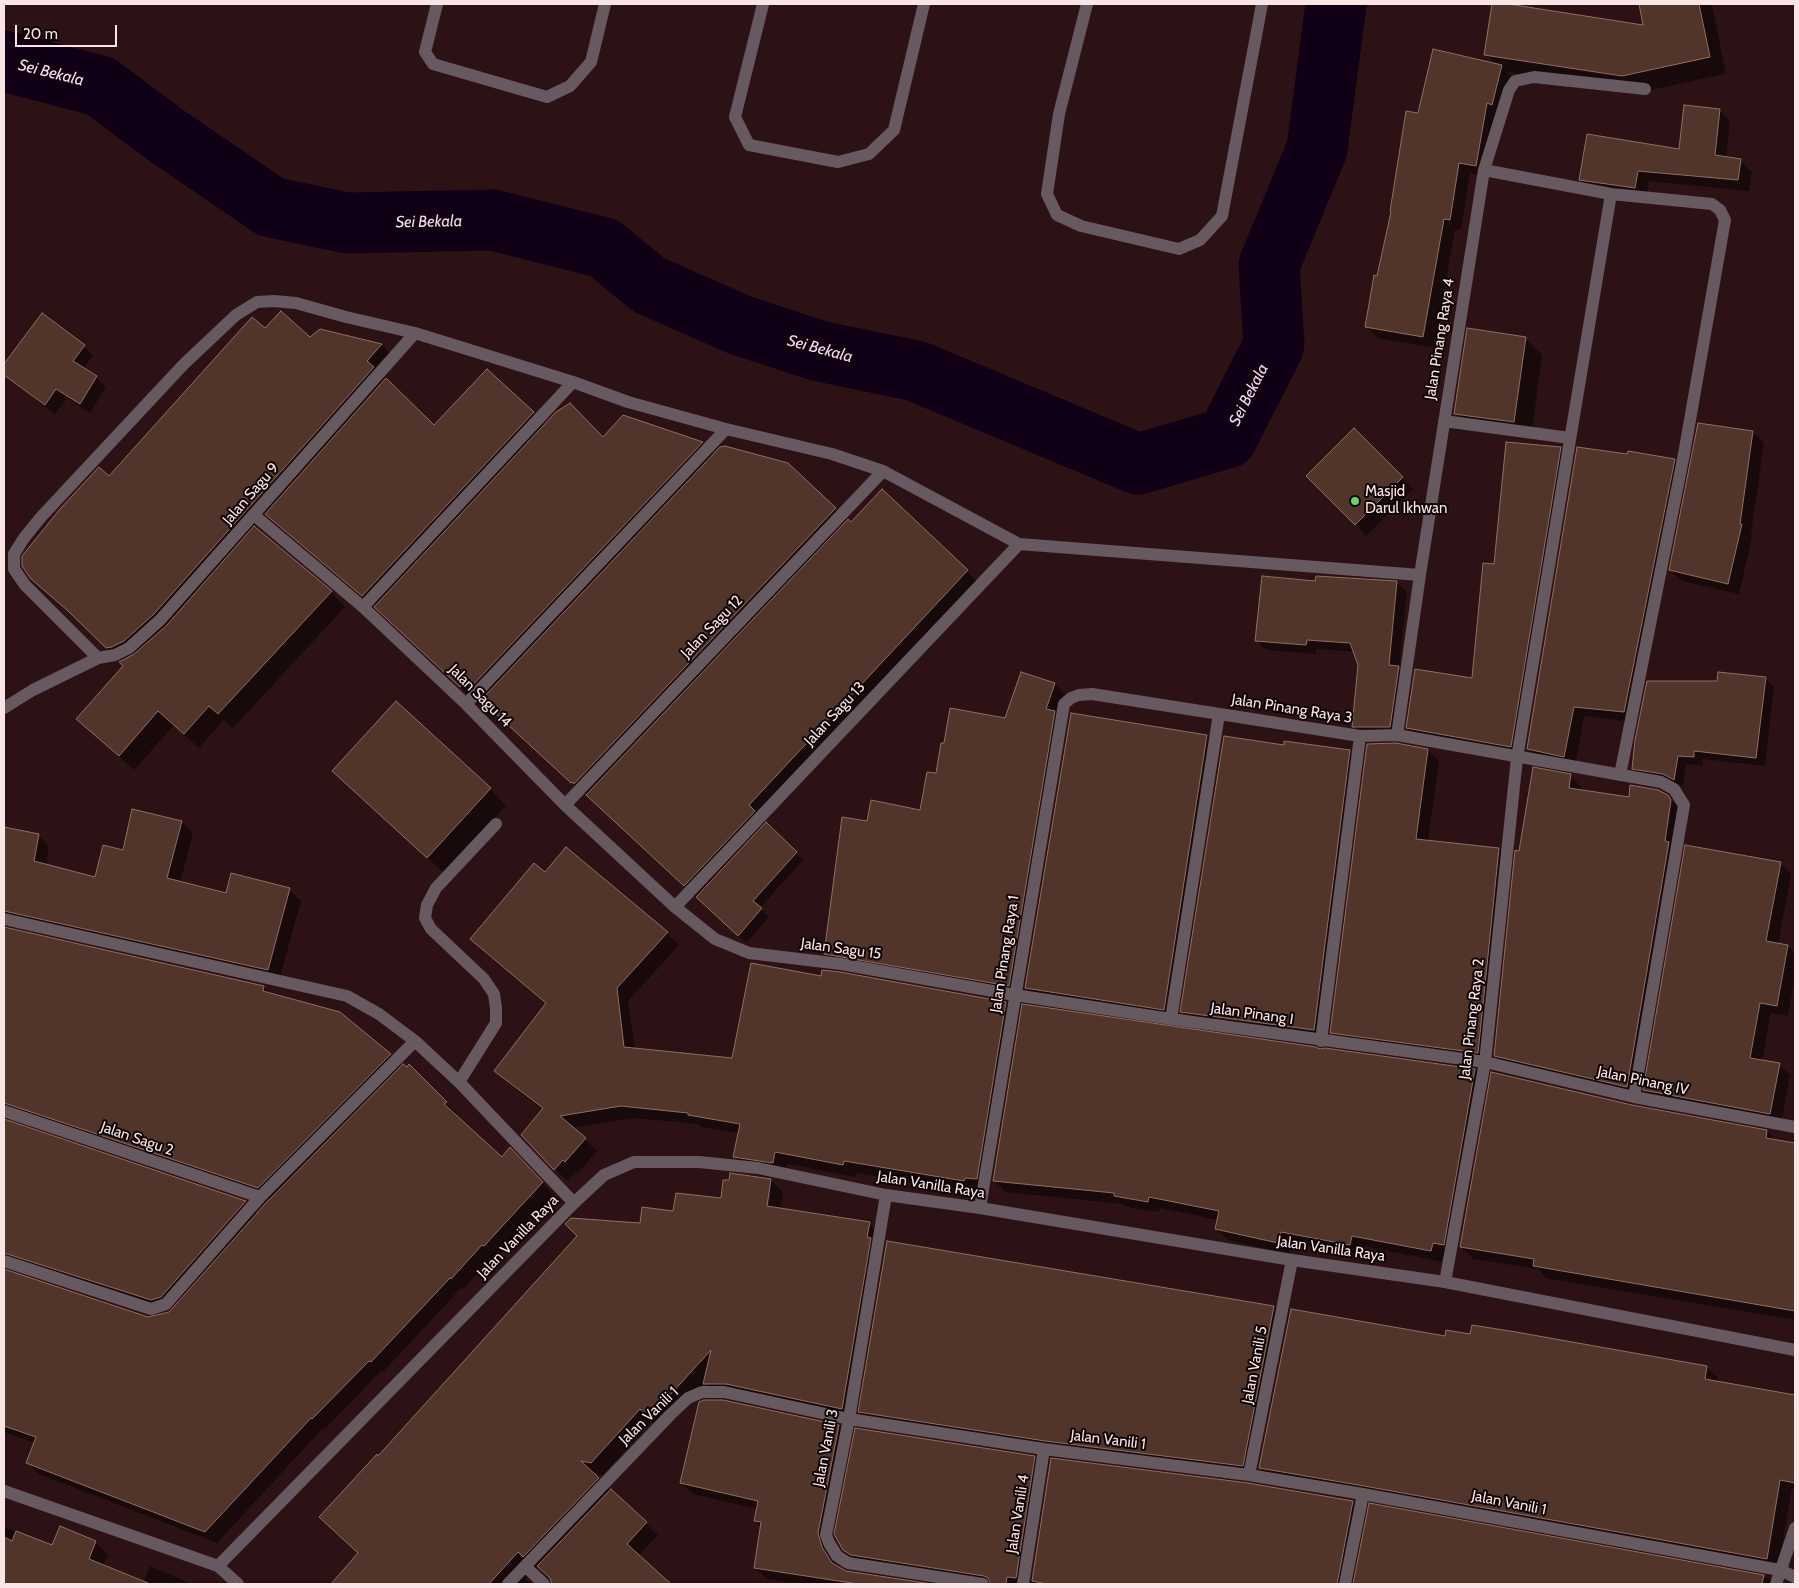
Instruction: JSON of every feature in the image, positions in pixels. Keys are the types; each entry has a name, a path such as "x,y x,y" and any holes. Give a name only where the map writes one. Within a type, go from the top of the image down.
{"street":[{"path":"437,4 425,52 433,64 547,96 570,86 591,62 605,4"},
{"path":"764,4 735,117 749,145 838,162 869,154 894,130 924,4"},
{"path":"1086,4 1059,114 1047,194 1057,215 1081,226 1179,249 1200,240 1222,216 1262,4"},
{"name":"Jalan Pinang Raya 4","path":"1397,735 1420,575 1484,170 1509,90 1515,81 1534,77 1645,89"},
{"path":"1484,170 1611,194 1712,204 1720,210 1724,220 1684,454 1620,775"},
{"name":"Jalan Pinang Raya 2","path":"1445,1282 1485,1062 1517,758 1611,194"},
{"path":"98,658 25,585 14,569 14,554 41,517 184,364 236,315 257,302 274,300 296,302 346,317 414,333 573,382 628,402 726,429 832,454 883,471 1019,544 1420,575"},
{"name":"Jalan Sagu 9","path":"4,708 33,690 98,658 115,655 129,648 160,620 414,333"},
{"path":"363,607 573,382"},
{"path":"1444,421 1570,438"},
{"path":"466,704 726,429"},
{"name":"Jalan Sagu 12","path":"565,805 883,471"},
{"name":"Jalan Sagu 14","path":"254,515 363,607 466,704 565,805 675,907"},
{"name":"Jalan Sagu 13","path":"675,907 1019,544"},
{"name":"Jalan Pinang Raya 3","path":"1064,704 1071,698 1092,694 1360,736 1397,735 1517,758 1540,760 1661,782 1674,789 1684,805 1634,1097"},
{"name":"Jalan Pinang Raya 1","path":"980,1208 1064,704"},
{"path":"1171,1019 1219,714"},
{"path":"1322,1041 1360,736"},
{"path":"459,1082 496,1023 494,994 484,979 431,929 425,918 426,905 436,888 496,824"},
{"name":"Jalan Sagu 15","path":"675,907 715,939 749,953 841,964 1015,995"},
{"path":"4,919 347,996 378,1014 416,1041 459,1082 574,1203"},
{"name":"Jalan Pinang I","path":"1015,995 1322,1041 1485,1062"},
{"path":"4,1261 151,1309 166,1304 260,1197 416,1041"},
{"name":"Jalan Pinang IV","path":"1485,1062 1634,1097 1795,1127"},
{"name":"Jalan Sagu 2","path":"4,1111 260,1197"},
{"name":"Jalan Vanilla Raya","path":"218,1566 574,1203 604,1175 634,1162 699,1162 758,1168 886,1195 980,1208 1292,1260 1445,1282 1795,1350"},
{"name":"Jalan Vanili 3","path":"886,1195 849,1419 826,1535 837,1556 848,1563 984,1584"},
{"name":"Jalan Vanili 5","path":"1249,1475 1292,1260"},
{"name":"Jalan Vanili 1","path":"508,1584 670,1415 688,1398 702,1392 724,1392 849,1419 1044,1448 1249,1475 1363,1494 1780,1570 1795,1577"},
{"name":"Jalan Vanili 4","path":"1023,1584 1044,1448"},
{"path":"4,1491 218,1566 238,1584"},
{"path":"1345,1584 1363,1494"},
{"path":"1776,1584 1795,1528"},
{"path":"526,1567 544,1584"}],"building":[{"path":"1492,4 1508,4 1643,25 1639,4 1699,4 1710,57 1622,76 1484,55"},
{"path":"1433,49 1502,65 1492,105 1487,103 1476,166 1459,163 1450,220 1444,219 1423,337 1365,327 1374,275 1377,276 1391,212 1406,111 1418,113"},
{"path":"1684,105 1720,109 1715,155 1741,159 1738,180 1638,171 1635,188 1579,180 1587,134 1679,149"},
{"path":"281,311 310,337 320,329 382,344 367,361 374,367 154,614 124,641 106,648 67,610 31,579 22,566 22,556 60,509 99,467 109,476 252,317 265,328"},
{"path":"42,313 85,345 73,361 97,376 80,404 56,389 45,405 4,375 4,364"},
{"path":"1467,328 1526,337 1514,422 1454,414"},
{"path":"487,369 534,412 362,596 265,514 386,378 434,425"},
{"path":"570,403 603,437 623,415 703,442 469,689 463,683 460,687 374,607 556,412"},
{"path":"1698,423 1753,431 1740,524 1742,524 1728,584 1669,570"},
{"name":"Masjid Darul Ikhwan","path":"1354,428 1403,477 1355,525 1306,476"},
{"path":"1506,442 1561,447 1511,747 1406,728 1415,669 1472,678 1483,563 1494,564"},
{"path":"725,446 788,463 836,508 574,784 573,782 571,783 481,700 720,447"},
{"path":"1577,447 1627,454 1628,451 1675,459 1624,712 1574,707 1564,757 1527,749"},
{"path":"882,489 968,570 749,805 755,811 684,886 586,795 848,519 851,522"},
{"path":"254,526 332,591 218,714 209,706 184,734 158,711 119,756 76,719 123,666 119,662 134,654 166,626"},
{"path":"1262,576 1315,581 1316,576 1397,581 1389,665 1399,666 1390,727 1352,727 1358,665 1350,643 1307,640 1306,645 1255,641"},
{"path":"1021,672 1055,683 1046,709 1055,711 1009,986 824,954 842,817 867,821 871,800 920,810 927,772 936,773 941,743 944,743 950,708 1005,718"},
{"path":"1718,672 1766,677 1756,758 1694,751 1694,757 1678,756 1674,780 1663,774 1632,769 1635,740 1647,681 1717,681"},
{"path":"396,701 491,788 427,858 332,771"},
{"path":"1071,713 1207,735 1164,1010 1025,988"},
{"path":"1224,736 1284,745 1284,741 1350,750 1314,1030 1180,1012"},
{"path":"1396,743 1428,749 1416,839 1499,848 1478,1053 1330,1033 1367,744"},
{"path":"1533,767 1571,774 1569,788 1629,797 1630,785 1658,790 1668,795 1671,800 1665,841 1669,842 1627,1087 1494,1056 1515,850 1519,851"},
{"path":"132,809 182,821 167,878 226,893 231,873 290,888 268,970 4,911 4,827 39,834 34,861 95,877 103,845 123,850"},
{"path":"766,822 797,852 753,901 762,908 738,936 696,897"},
{"path":"1685,845 1781,862 1766,941 1788,945 1777,1006 1760,1003 1750,1058 1780,1063 1770,1114 1643,1090"},
{"path":"566,847 668,932 617,988 624,1047 732,1058 751,963 821,976 822,970 840,972 1006,1002 977,1179 965,1178 964,1181 844,1161 843,1165 775,1152 773,1163 733,1157 740,1124 688,1115 688,1113 621,1106 560,1116 586,1138 565,1162 563,1160 554,1170 521,1135 543,1108 494,1071 546,1003 470,939 534,863 545,872"},
{"path":"4,927 264,986 263,991 340,1012 391,1054 258,1188 4,1103"},
{"path":"1022,1004 1320,1049 1325,1048 1475,1069 1444,1245 1433,1243 1431,1251 1352,1236 1350,1245 1281,1232 1278,1243 1215,1229 1219,1211 1149,1197 1148,1202 1114,1196 1114,1193 993,1181"},
{"path":"403,1064 407,1067 409,1064 447,1102 444,1104 502,1157 510,1147 543,1182 484,1246 482,1245 371,1362 369,1361 311,1418 205,1532 26,1463 36,1437 4,1426 4,1269 148,1317 169,1312 266,1203"},
{"path":"1491,1072 1632,1105 1767,1130 1766,1138 1795,1143 1795,1311 1533,1266 1534,1259 1460,1247"},
{"path":"4,1119 246,1201 161,1297 151,1300 4,1253"},
{"path":"730,1173 771,1179 767,1206 870,1222 867,1237 871,1238 842,1409 726,1384 703,1384 711,1350 649,1418 640,1409 591,1463 581,1461 599,1478 523,1557 518,1552 489,1584 331,1584 358,1553 319,1517 377,1454 378,1456 577,1236 565,1224 571,1218 640,1223 642,1207 673,1211 676,1193 721,1198 723,1180 729,1180"},
{"path":"887,1241 1274,1306 1243,1466 1045,1441 858,1412"},
{"path":"1291,1309 1445,1336 1446,1330 1470,1334 1472,1325 1516,1332 1707,1366 1705,1379 1795,1395 1795,1483 1780,1480 1767,1559 1259,1468"},
{"path":"704,1400 723,1400 839,1425 818,1533 822,1547 832,1563 846,1571 932,1584 858,1584 754,1568 761,1522 754,1521 758,1501 680,1483 699,1402"},
{"path":"855,1428 1035,1456 1016,1578 1007,1577 1006,1584 991,1584 988,1578 984,1576 851,1555 843,1550 834,1534"},
{"path":"1051,1458 1248,1483 1353,1501 1337,1584 1047,1584 1032,1581"},
{"path":"611,1489 647,1522 627,1544 671,1584 552,1584 550,1578 537,1566"},
{"path":"1369,1503 1764,1575 1762,1584 1353,1584"},
{"path":"60,1526 96,1541 89,1559 148,1584 4,1584 4,1537 12,1541 16,1531 52,1545"}],"waterway":[{"name":"Sei Bekala","path":"4,61 100,86 167,136 271,207 347,223 493,220 604,248 649,285 740,325 819,351 916,371 1138,464 1227,438 1274,345 1269,265 1317,149 1336,4"}],"place":[{"name":"Masjid Darul Ikhwan","path":"1355,501"}]}
